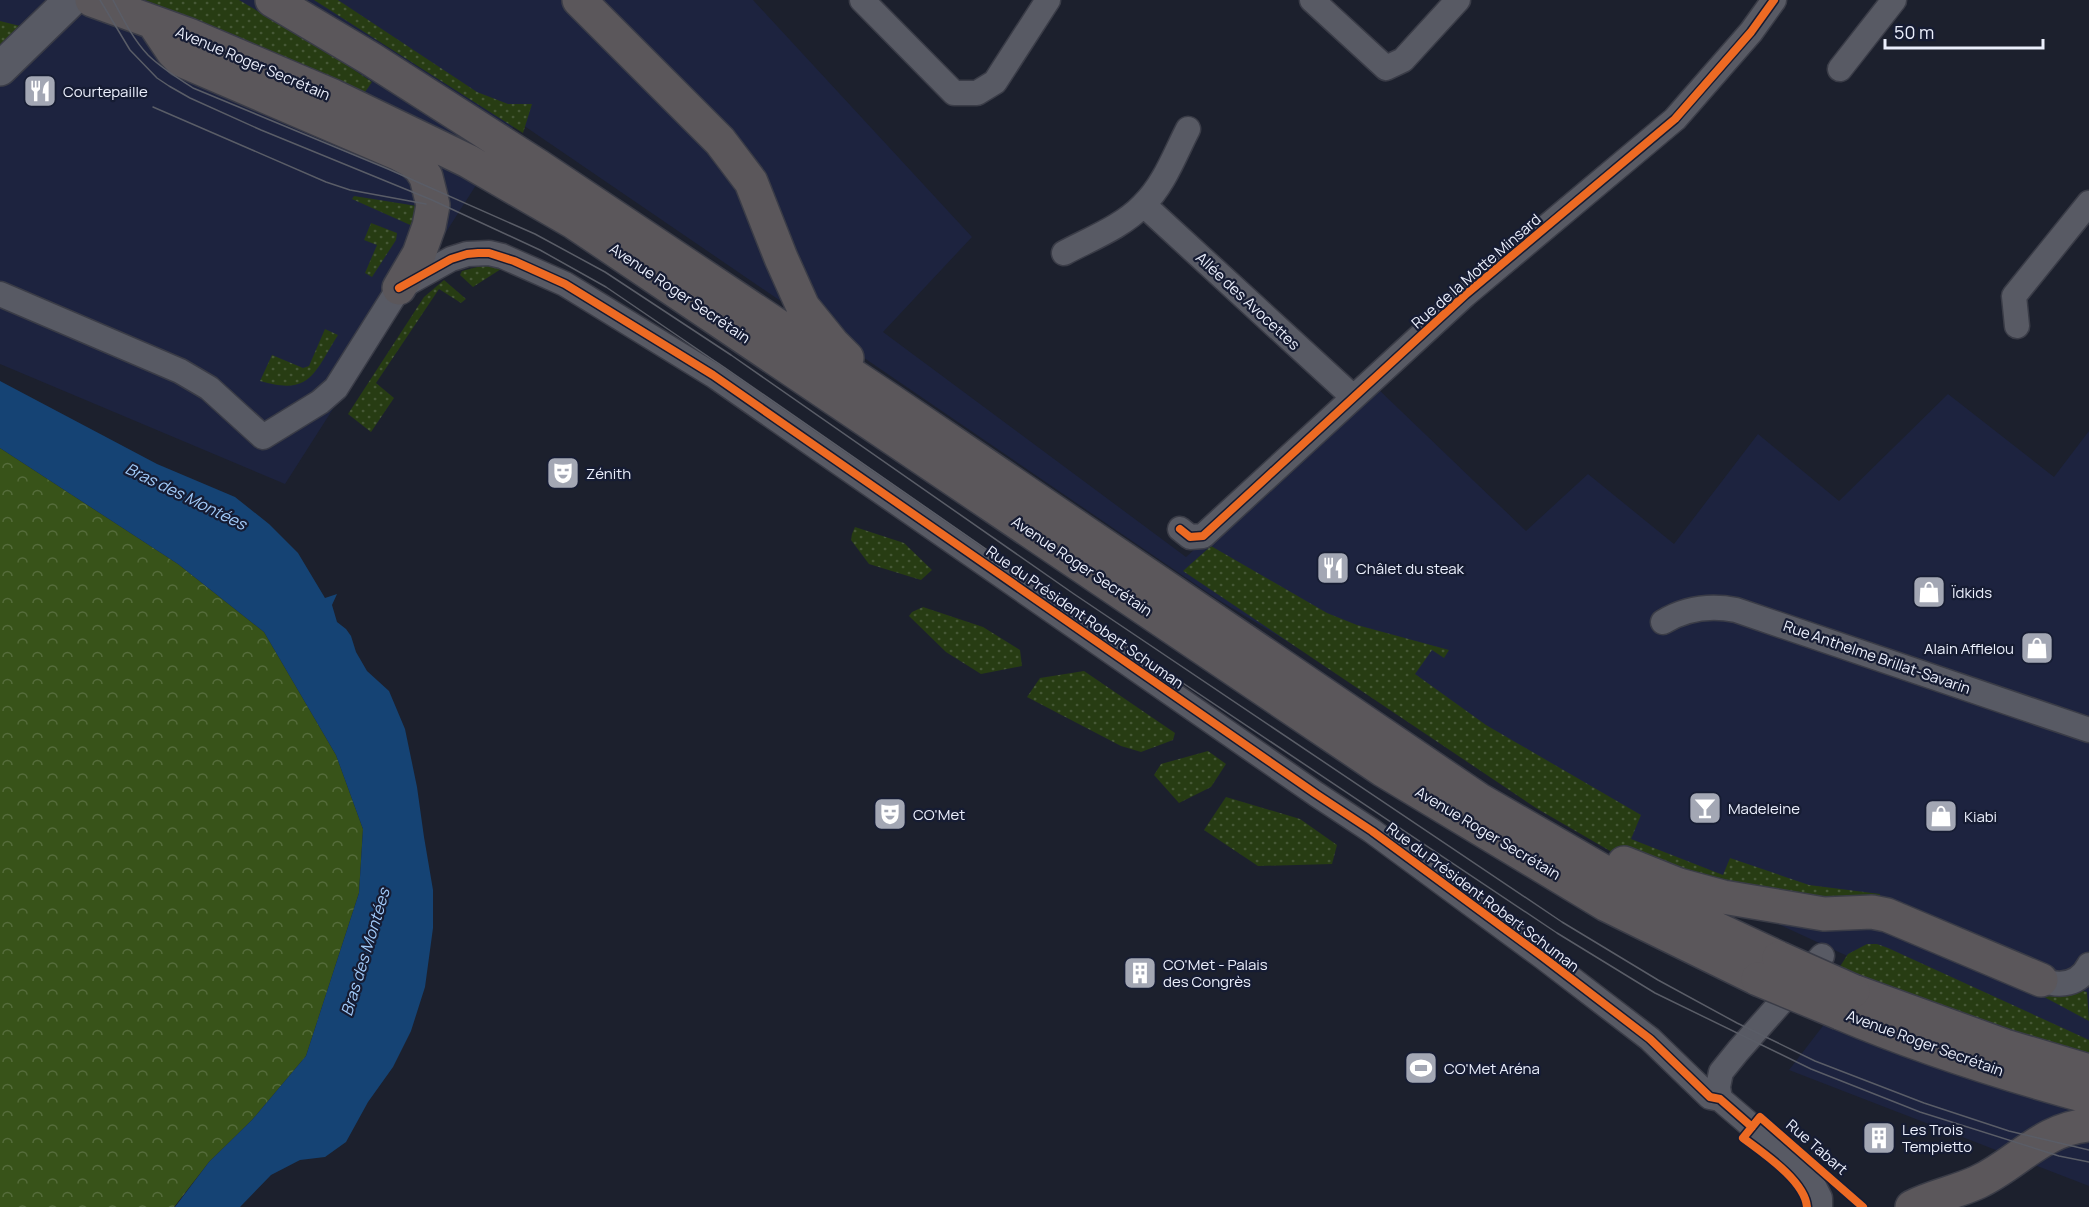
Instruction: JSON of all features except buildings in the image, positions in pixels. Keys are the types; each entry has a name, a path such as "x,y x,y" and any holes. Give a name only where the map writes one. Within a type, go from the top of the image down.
{"main road":[{"name":"Avenue Roger Secrétain","path":"92,0 210,43 333,96 468,161 575,223 1383,770 1607,904 1769,968 1847,1002 2089,1071"},
{"name":"Avenue Roger Secrétain","path":"272,0 371,59 538,166 891,401 1478,799 1769,968"},
{"path":"579,0 720,141 750,182 803,307 833,344 891,401"},
{"path":"153,22 181,60 397,153 420,168 426,177 433,205 432,216 419,254 399,288"},
{"path":"1173,592 1395,732 1617,860 1679,885 1724,897 1824,914 1872,912 1887,915 2041,980"},
{"name":"Avenue Roger Secrétain","path":"1847,1002 1870,1026 1999,1070 2089,1097"},
{"path":"1912,1207 1928,1199 1975,1184 1997,1172 2038,1142 2058,1132 2089,1125"}],"street":[{"path":"0,69 71,0"},
{"path":"862,0 954,93 977,93 995,82 1048,0"},
{"path":"1312,0 1386,68 1404,60 1458,0"},
{"name":"Rue de la Motte Minsard","path":"1180,529 1190,537 1203,536 1465,295 1675,119 1751,32 1774,0"},
{"path":"1840,69 1894,0"},
{"path":"1064,253 1121,223 1144,205 1158,186 1188,129"},
{"path":"2017,326 2014,296 2089,203"},
{"name":"Allée des Avocettes","path":"1144,205 1353,397"},
{"name":"Rue du Président Robert Schuman","path":"0,294 180,371 208,388 263,437 320,402 336,388 399,288 451,260 467,254 489,253 502,256 565,284 714,375 1372,831 1650,1039 1710,1097 1719,1099"},
{"name":"Rue Anthelme Brillat-Savarin","path":"1663,622 1678,613 1707,607 1736,610 2089,730"},
{"path":"1719,1099 1718,1087 1721,1072 1822,956"},
{"path":"2041,980 2059,985 2068,984 2078,979 2089,966"},
{"name":"Rue Tabart","path":"1719,1099 1808,1174 1820,1198 1820,1207"}],"shaded area":[{"path":"0,0 753,0 972,237 883,332 1186,557 1376,387 1526,531 1588,474 1674,544 1758,434 1839,501 1948,394 2054,477 2089,431 2089,1186 1789,1070 1869,966 1674,876 1217,599 517,121 285,484 0,364"}],"green space":[{"path":"145,0 239,0 335,57 372,82 363,95 235,35"},
{"path":"314,0 338,0 477,92 508,104 532,104 523,133"},
{"path":"0,21 24,27 0,51"},
{"path":"354,196 423,207 417,228 352,199"},
{"path":"371,223 397,233 396,240 372,277 365,273 377,245 364,240"},
{"path":"490,265 501,269 473,287 460,275 462,271"},
{"path":"444,280 466,299 461,303 439,289 376,383 394,398 371,432 348,414 424,297"},
{"path":"325,329 338,335 309,378 301,383 290,385 260,381 272,355 303,368 309,366"},
{"path":"0,448 178,564 264,632 336,755 363,829 359,893 306,1056 252,1120 209,1162 174,1207 0,1207"},
{"path":"855,527 904,543 932,570 921,580 869,564 851,540"},
{"path":"1211,546 1327,613 1357,625 1449,650 1444,658 1432,650 1415,674 1486,725 1641,815 1631,839 1723,875 1730,858 1809,885 1880,894 1877,905 1817,908 1617,855 1536,808 1183,571"},
{"path":"923,607 983,627 1020,650 1022,666 981,674 946,652 909,616"},
{"path":"1084,671 1175,733 1173,740 1141,752 1121,746 1027,697 1040,678"},
{"path":"1208,751 1226,764 1211,787 1179,803 1154,775 1161,764"},
{"path":"1226,797 1300,819 1337,845 1332,864 1258,866 1204,830"},
{"path":"1867,944 1877,944 1888,948 2089,1040 2089,1059 2070,1054 1839,968 1848,954"},
{"path":"2035,987 2062,996 2079,990 2087,992 2089,1021 2033,991"}],"water":[{"name":"Bras des Montées","path":"0,381 157,464 235,497 269,524 298,553 325,598 337,594 332,605 337,622 351,636 356,652 367,671 389,691 405,729 417,787 433,890 433,928 425,987 411,1031 393,1067 368,1102 346,1142 325,1157 300,1160 271,1175 240,1207 175,1207 209,1162 252,1120 306,1056 359,893 363,829 336,755 264,632 178,564 0,448"}],"tram line":[{"path":"100,0 130,50 157,78 169,86 261,130 432,200 540,250 606,287 1078,613 1557,933 1655,993 1811,1069 1920,1112 2059,1156 2089,1162"},
{"path":"113,0 133,36 148,55 164,69 193,88 388,169 535,234 605,272 731,355 1074,594 1562,922 1658,980 1737,1023 1815,1061 1924,1103 2009,1131 2089,1150"},
{"path":"153,107 326,182 350,190 426,204"}],"cycle path":[{"path":"1180,529 1190,537 1203,536 1465,295 1675,119 1751,32 1774,0"},
{"path":"399,288 451,259 467,254 489,253 514,261 565,284 713,375 1372,831 1650,1039 1710,1097 1720,1099 1752,1127"},
{"path":"1807,1207 1799,1187 1782,1168 1743,1138 1760,1117 1863,1207"}],"place":[{"name":"Courtepaille","path":"40,91"},
{"name":"Zénith","path":"563,473"},
{"name":"Châlet du steak","path":"1333,568"},
{"name":"Ïdkids","path":"1929,592"},
{"name":"Alain Afflelou","path":"2037,648"},
{"name":"Madeleine","path":"1705,808"},
{"name":"CO'Met","path":"890,814"},
{"name":"Kiabi","path":"1941,816"},
{"name":"CO'Met - Palais des Congrès","path":"1140,973"},
{"name":"CO'Met Aréna","path":"1421,1068"},
{"name":"Les Trois Tempietto","path":"1879,1138"}]}
